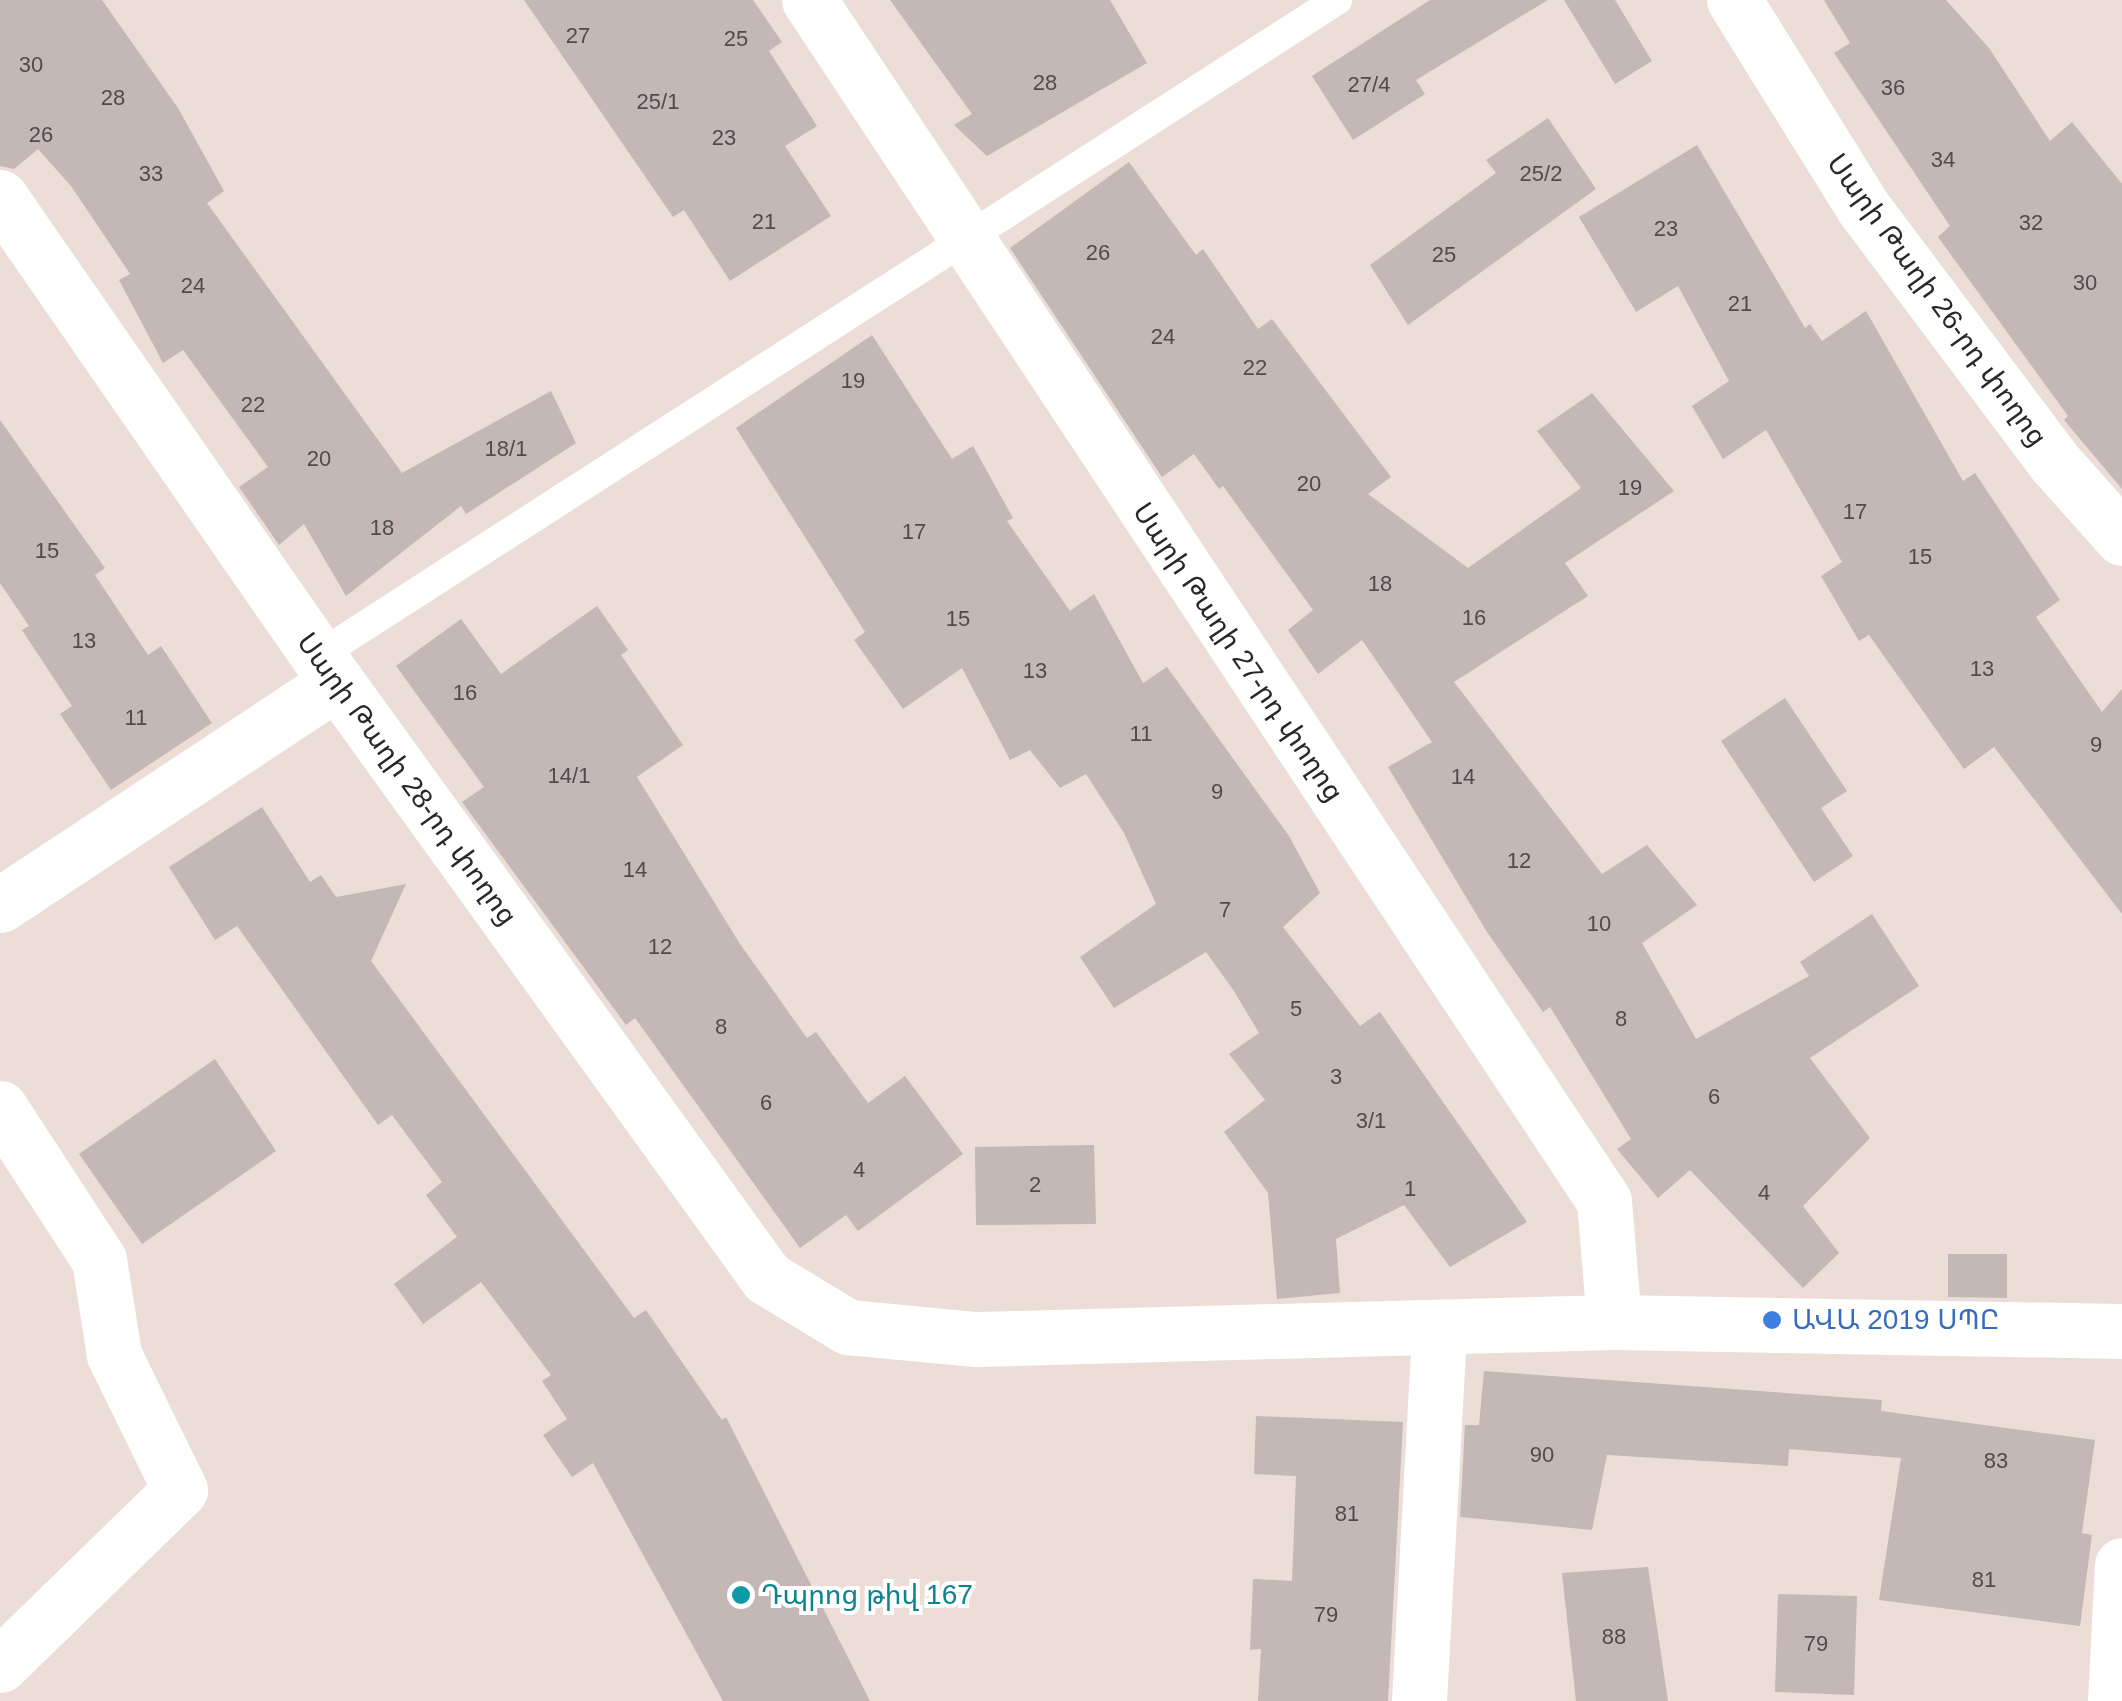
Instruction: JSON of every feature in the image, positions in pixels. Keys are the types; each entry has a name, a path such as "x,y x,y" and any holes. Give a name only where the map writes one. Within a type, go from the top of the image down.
{"street":[{"name":"Սարի Թաղի 27-րդ փողոց","path":"808,0 962,238 1604,1201 1614,1322"},
{"name":"Սարի Թաղի 26-րդ փողոց","path":"1734,0 1862,206 2056,464 2122,538"},
{"name":"Սարի Թաղի 28-րդ փողոց","path":"0,197 328,669 767,1278 848,1326 976,1339 1439,1330"},
{"path":"0,905 328,669"},
{"path":"0,1108 99,1260 114,1355 180,1490 0,1665"},
{"path":"1419,1701 1439,1330 1614,1322 2122,1330"},
{"path":"2114,1701 2122,1565"}],"lane":[{"path":"328,669 962,238 1337,0"}],"building":[{"path":"0,0 102,0 178,108 224,191 207,203 402,473 551,391 576,443 466,514 461,506 346,596 304,524 279,545 239,487 268,467 183,350 163,363 119,280 130,274 71,186 38,149 14,169 0,166"},
{"path":"524,0 753,0 782,42 769,51 817,126 785,146 831,216 730,281 684,210 673,217"},
{"path":"890,0 1110,0 1147,63 987,156 954,125 972,114"},
{"path":"1430,0 1548,0 1416,80 1425,94 1353,140 1312,76"},
{"path":"1564,0 1615,0 1652,61 1615,84"},
{"path":"1824,0 1946,0 1989,48 2050,141 2072,122 2122,184 2122,489 2064,420 2068,416 1938,237 1950,226 1834,53 1850,43"},
{"path":"1548,118 1596,189 1408,325 1370,265 1496,173 1486,160"},
{"path":"1697,145 1805,328 1810,324 1822,341 1866,311 1963,481 1975,473 2060,600 2036,617 2102,712 2122,689 2122,914 1994,747 1964,769 1869,635 1859,641 1821,576 1842,562 1766,430 1723,459 1692,406 1729,381 1678,286 1636,312 1579,217"},
{"path":"1129,162 1196,255 1203,249 1258,329 1272,319 1391,477 1368,494 1468,568 1581,488 1537,431 1592,393 1674,491 1565,563 1588,596 1454,682 1602,874 1647,845 1697,905 1642,943 1696,1039 1809,976 1800,962 1872,914 1919,986 1810,1058 1870,1138 1803,1206 1839,1253 1803,1288 1690,1170 1658,1198 1617,1149 1631,1139 1550,1007 1543,1012 1487,932 1388,767 1432,742 1362,640 1318,674 1288,630 1313,610 1223,486 1219,489 1194,454 1162,477 1010,248"},
{"path":"872,335 952,459 973,446 1013,518 1007,521 1070,611 1094,594 1143,683 1167,667 1289,836 1320,893 1283,927 1360,1026 1380,1012 1527,1222 1450,1267 1404,1205 1336,1239 1340,1293 1277,1299 1268,1193 1224,1132 1265,1100 1229,1054 1259,1033 1234,991 1206,952 1114,1008 1080,957 1156,904 1124,833 1086,774 1060,788 1030,750 1010,760 962,668 903,709 854,640 865,632 736,428"},
{"path":"0,420 105,568 95,575 148,655 161,646 212,723 111,790 60,714 72,706 22,630 29,626 0,583"},
{"path":"597,606 628,650 621,655 683,745 637,777 740,944 807,1038 816,1032 868,1103 905,1076 963,1154 858,1231 846,1215 800,1248 635,1018 626,1025 462,802 484,787 396,666 461,619 501,674"},
{"path":"1785,698 1847,791 1821,808 1853,856 1814,882 1721,741"},
{"path":"262,807 310,882 321,875 336,897 406,884 371,961 634,1318 646,1310 722,1420 726,1417 870,1701 723,1701 593,1463 572,1477 543,1435 567,1419 542,1381 551,1375 481,1282 423,1324 394,1284 457,1237 426,1195 442,1182 392,1115 378,1125 237,926 215,940 169,867"},
{"path":"215,1059 276,1151 142,1244 79,1154"},
{"path":"1094,1145 1096,1224 976,1225 975,1147"},
{"path":"1948,1254 2007,1254 2007,1298 1948,1297"},
{"path":"1484,1371 1882,1400 1881,1411 2095,1440 2082,1533 2092,1535 2080,1626 1879,1600 1901,1458 1789,1449 1788,1466 1607,1455 1592,1530 1460,1517 1465,1425 1479,1425"},
{"path":"1256,1416 1403,1422 1388,1701 1258,1701 1261,1649 1250,1650 1253,1579 1292,1581 1296,1476 1254,1474"},
{"path":"1648,1567 1668,1701 1576,1701 1562,1573"},
{"path":"1778,1594 1857,1596 1854,1695 1775,1692"}],"place":[{"name":"ԱՎԱ 2019 ՍՊԸ","path":"1772,1320"},
{"name":"Դպրոց թիվ 167","path":"741,1595"}]}
